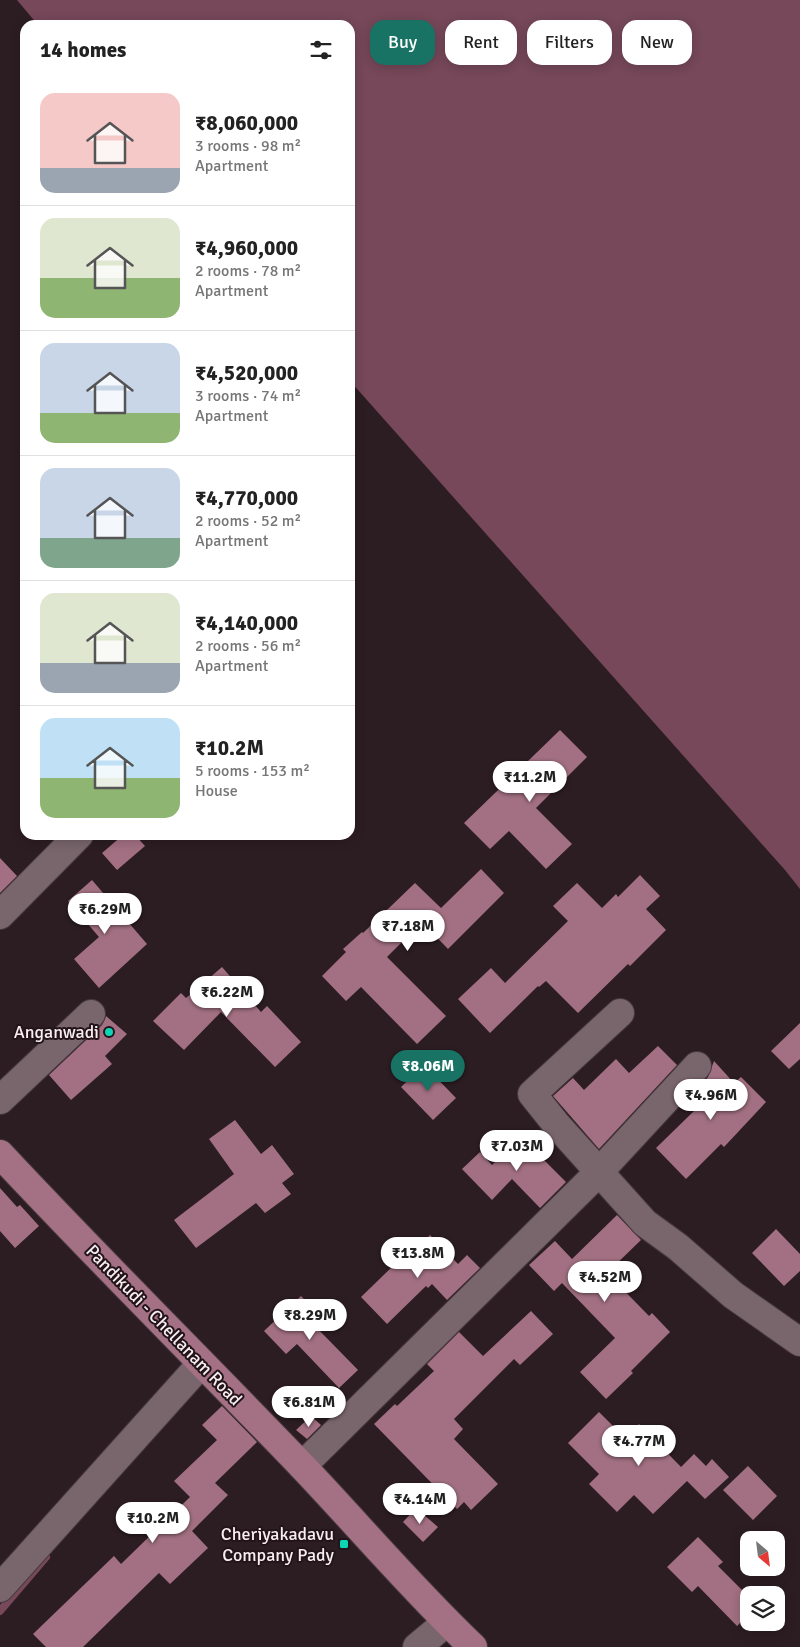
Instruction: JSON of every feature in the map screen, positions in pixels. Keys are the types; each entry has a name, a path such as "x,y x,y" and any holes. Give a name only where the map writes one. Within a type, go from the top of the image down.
{"main road":[{"name":"Pandikudi - Chellanam Road","path":"0,1154 71,1231 302,1466 447,1622 473,1647"}],"street":[{"path":"0,915 74,840"},
{"path":"620,1013 532,1094 645,1223 678,1247 734,1295 800,1342"},
{"path":"0,1100 91,1014"},
{"path":"302,1466 599,1172 697,1066"},
{"path":"0,1588 201,1364"},
{"path":"417,1647 447,1622"}],"shaded area":[{"path":"17,0 800,0 800,889 355,387 355,20 34,20"}],"building":[{"path":"560,730 587,757 536,808 572,844 546,869 509,831 490,849 464,823"},
{"path":"117,840 140,840 145,846 117,870 102,853"},
{"path":"0,858 17,876 0,893"},
{"path":"481,869 504,893 448,949 422,922 387,957 446,1016 417,1044 361,987 346,1001 322,976 346,952 343,949 363,933 415,883 441,908"},
{"path":"640,875 660,896 646,909 666,930 578,1013 546,981 538,986 490,1033 458,999 491,968 505,983 568,921 553,906 577,883 602,908 616,894 618,897"},
{"path":"92,880 147,944 99,988 74,959 99,937 68,901"},
{"path":"222,967 261,1012 267,1006 301,1042 275,1067 221,1012 184,1050 153,1021 181,993 186,998"},
{"path":"106,1016 127,1034 105,1056 112,1064 71,1100 49,1075 102,1025"},
{"path":"800,1023 800,1059 789,1069 771,1051"},
{"path":"658,1046 677,1065 599,1149 553,1096 573,1078 584,1090 616,1059 629,1073"},
{"path":"714,1061 734,1083 741,1077 766,1102 724,1147 721,1144 686,1179 656,1148 694,1111 685,1102 708,1077"},
{"path":"424,1065 456,1098 433,1120 401,1087"},
{"path":"235,1120 261,1154 272,1145 294,1174 282,1183 291,1194 265,1213 256,1203 196,1248 174,1220 234,1174 209,1139"},
{"path":"525,1133 542,1149 537,1153 566,1182 540,1208 512,1179 492,1200 462,1169 480,1152 492,1165"},
{"path":"0,1188 17,1207 20,1205 39,1226 15,1248 0,1231"},
{"path":"617,1215 641,1240 607,1273 649,1316 652,1313 670,1332 631,1371 633,1373 606,1399 580,1372 615,1338 562,1283 554,1291 529,1265 555,1241 572,1259"},
{"path":"776,1229 800,1254 800,1271 784,1286 752,1253"},
{"path":"430,1235 458,1264 467,1255 480,1268 447,1300 432,1284 428,1288 426,1286 387,1324 361,1297 394,1265 397,1268"},
{"path":"301,1296 323,1319 315,1326 358,1370 339,1388 297,1344 286,1354 264,1331"},
{"path":"531,1311 553,1334 520,1365 514,1359 454,1419 463,1429 454,1439 498,1484 471,1510 464,1502 457,1509 374,1424 395,1404 397,1406 434,1371 427,1364 459,1332 483,1356"},
{"path":"222,1406 257,1442 215,1483 228,1495 192,1531 208,1548 170,1584 159,1573 83,1647 46,1647 33,1634 114,1556 121,1564 190,1497 174,1481 217,1440 202,1425"},
{"path":"599,1412 625,1438 639,1424 681,1467 694,1454 706,1466 712,1459 729,1477 705,1499 687,1481 653,1514 634,1495 617,1512 589,1484 599,1474 568,1443"},
{"path":"311,1416 321,1425 307,1439 296,1430"},
{"path":"748,1466 777,1496 753,1520 723,1490"},
{"path":"416,1508 438,1527 423,1542 403,1522"},
{"path":"698,1537 723,1562 718,1566 740,1588 740,1623 737,1626 698,1586 692,1592 667,1567"}],"waterway":[{"path":"0,1611 46,1557"}],"place":[{"name":"Anganwadi","path":"109,1032"},
{"name":"Cheriyakadavu Company Pady","path":"344,1544"}]}
